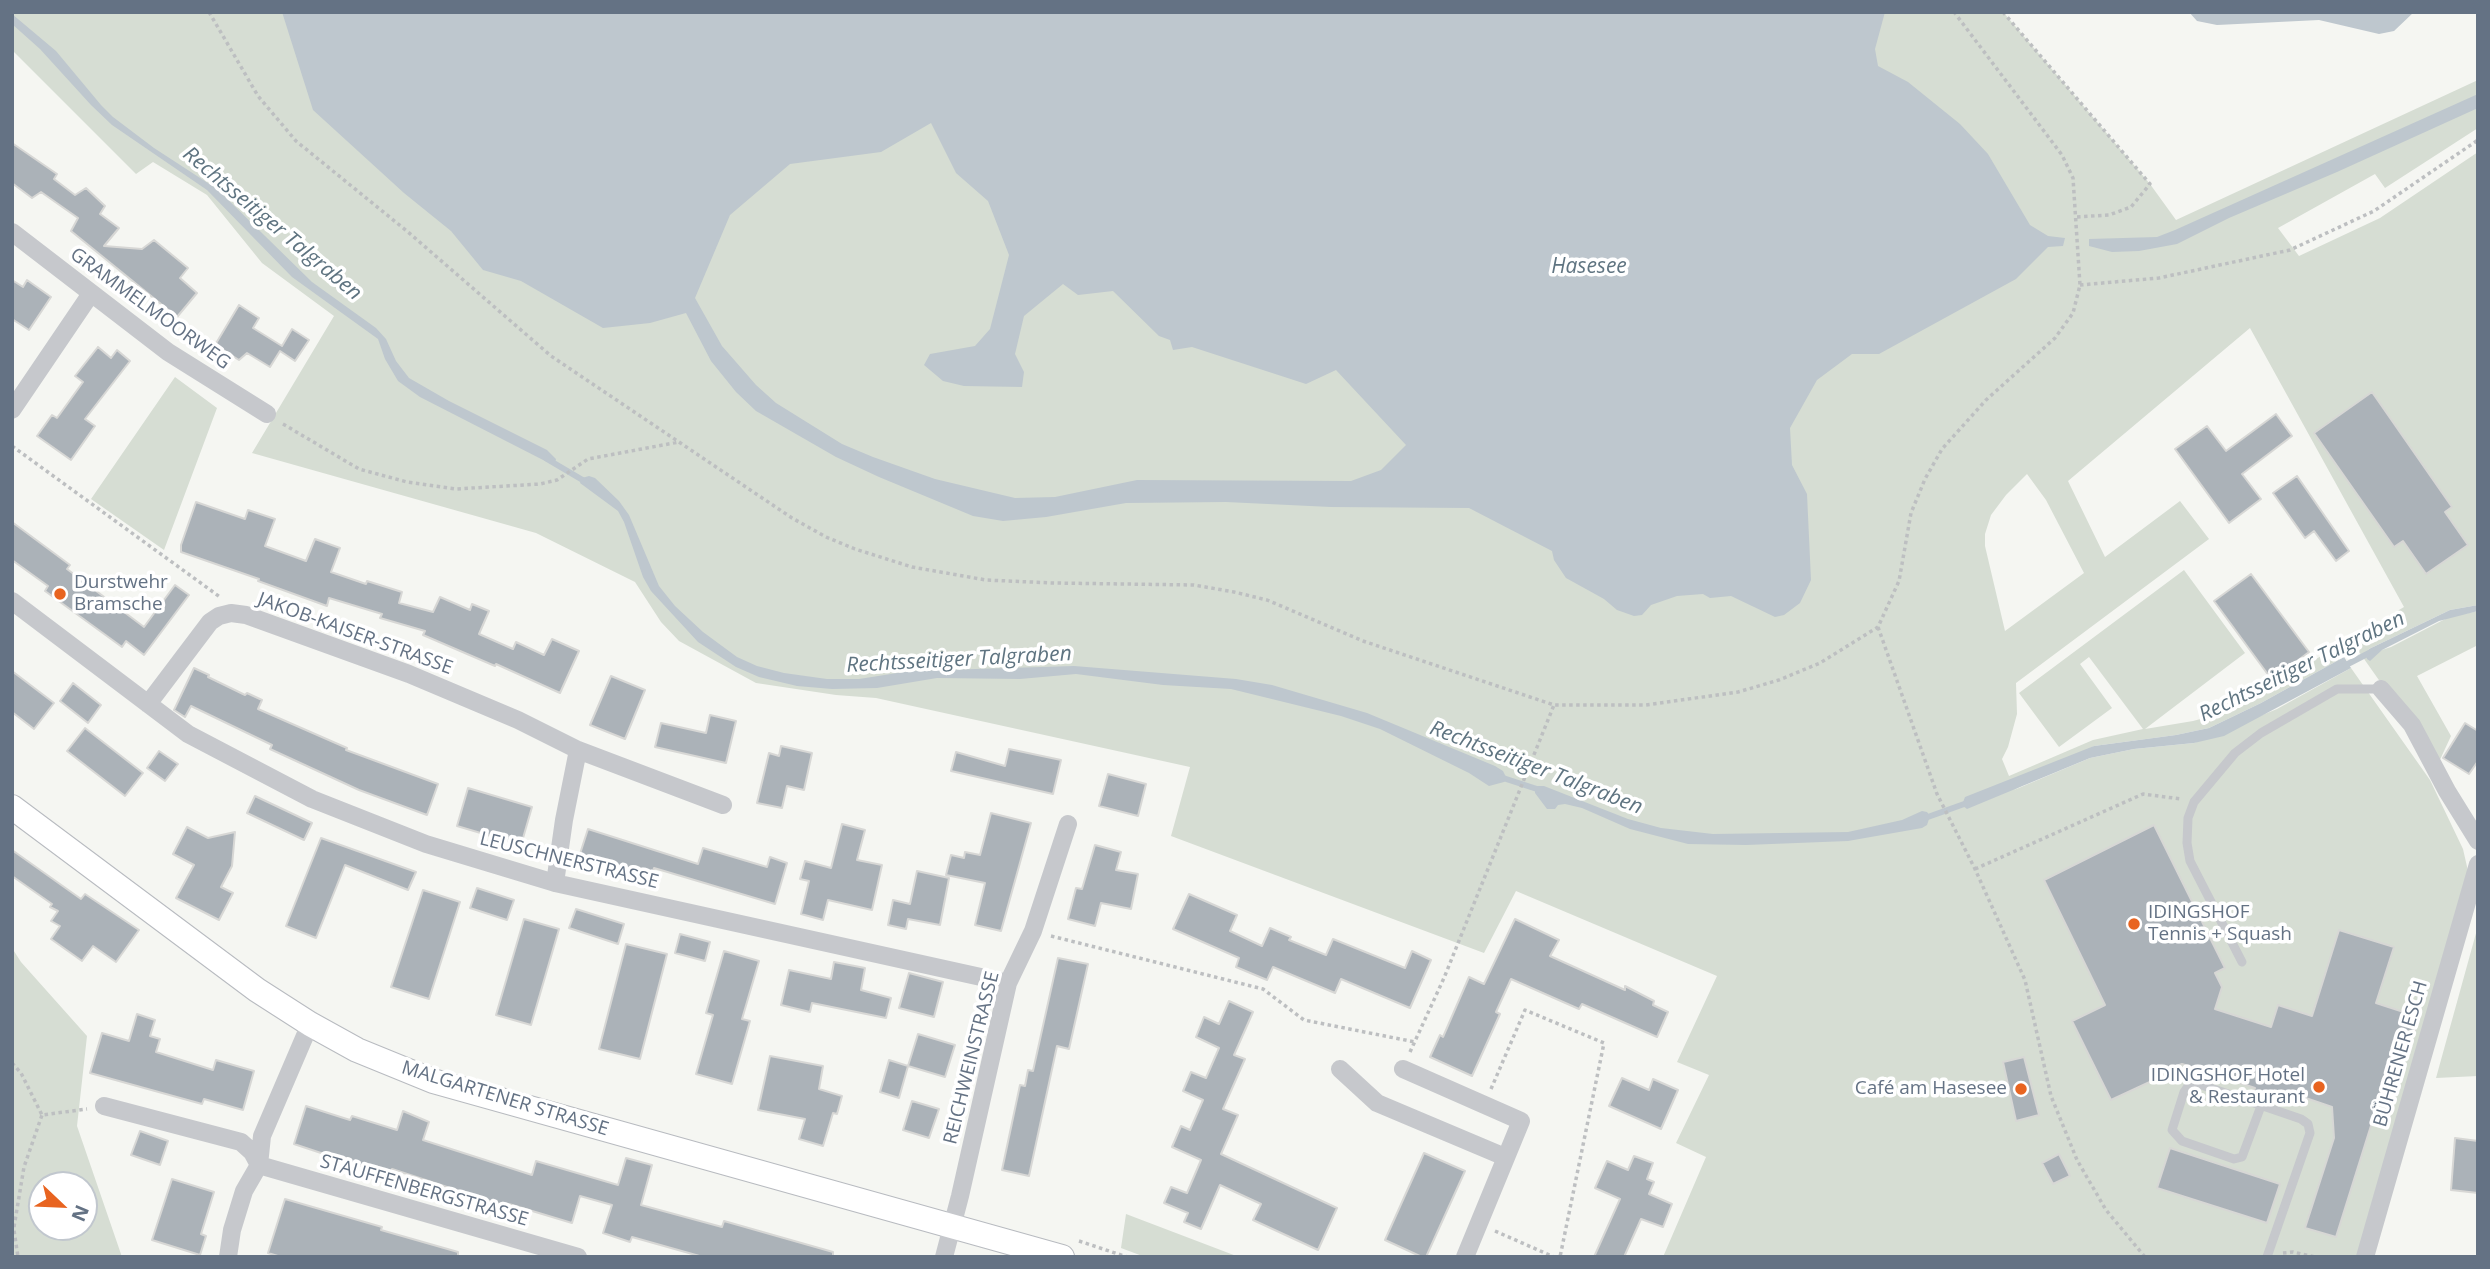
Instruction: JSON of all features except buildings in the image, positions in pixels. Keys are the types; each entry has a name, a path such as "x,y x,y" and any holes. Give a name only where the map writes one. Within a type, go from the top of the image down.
{"street":[{"name":"GRAMMELMOORWEG","path":"12,232 90,295 168,352 267,414"},
{"path":"12,410 90,295"},
{"name":"LEUSCHNERSTRASSE","path":"12,601 188,734 312,799 426,844 555,883 1008,983"},
{"name":"JAKOB-KAISER-STRASSE","path":"148,704 209,622 231,613 262,620 409,674 518,720 578,750 723,806"},
{"path":"2381,689 2412,725 2446,791 2478,841"},
{"path":"555,883 578,750"},
{"name":"MALGARTENER STRASSE","path":"12,807 257,990 357,1050 433,1081 953,1227 1065,1247"},
{"name":"REICHWEINSTRASSE","path":"944,1257 1008,983 1033,931 1068,824"},
{"name":"BÜHRENER ESCH","path":"2365,1257 2478,864"},
{"path":"228,1257 232,1230 244,1191 259,1165 262,1136 310,1024"},
{"path":"1340,1069 1377,1103 1505,1157"},
{"path":"1403,1069 1521,1121 1465,1257"},
{"path":"104,1106 241,1142 252,1152 259,1165"},
{"name":"STAUFFENBERGSTRASSE","path":"259,1165 548,1253 578,1257"}],"lane":[{"path":"2242,962 2190,861 2187,843 2188,818 2194,802 2235,753 2261,733 2337,689 2381,689"},
{"path":"2261,1106 2242,1157 2234,1159 2182,1141 2172,1130 2184,1092 2189,1085 2196,1083 2301,1119 2308,1124 2309,1133 2267,1257"}],"path":[{"path":"209,12 258,96 296,141 408,232 551,356 792,518 855,549 912,567 986,580 1194,585 1267,600 1363,641 1554,705 1646,705 1738,692 1779,680 1820,663 1878,627 1899,580 1911,513 1925,479 1942,449 1986,400 2055,338 2073,313 2080,285 2073,178 2062,155 1954,12"},
{"path":"2003,12 2150,184 2131,207 2109,215 2076,217"},
{"path":"2080,285 2160,278 2290,250 2332,233 2374,211 2478,140"},
{"path":"267,414 359,469 407,482 456,489 540,484 557,480 588,459 681,442"},
{"path":"12,446 221,598 231,613"},
{"path":"1878,627 1937,793 2025,980 2051,1096 2077,1160 2106,1210 2145,1257"},
{"path":"1403,1069 1444,978 1554,705"},
{"path":"1975,869 2143,794 2194,802"},
{"path":"1033,931 1263,989 1304,1020 1415,1042"},
{"path":"1485,1104 1525,1010 1604,1043 1560,1257"},
{"path":"12,1063 21,1073 42,1115 24,1167 14,1227"},
{"path":"42,1115 104,1106"},
{"path":"12,1217 18,1257"},
{"path":"1479,1223 1554,1257"},
{"path":"1065,1247 1127,1257"},
{"path":"2276,1257 2293,1252 2315,1257"}],"shaded area":[{"path":"12,12 2003,12 2150,184 2176,220 2478,80 2478,128 2385,188 2375,174 2278,228 2299,256 2380,218 2478,152 2478,605 2450,610 2369,649 2366,655 2391,647 2449,617 2478,611 2478,645 2417,676 2451,736 2438,764 2350,639 2404,607 2250,328 2068,481 2105,557 2180,501 2209,539 2016,683 2017,714 2002,759 2009,776 2093,740 2143,729 2089,657 2080,664 2112,708 2059,747 2019,693 2184,570 2245,653 2145,729 2223,713 2335,648 2344,657 2209,728 2094,746 2014,790 2090,758 2134,749 2194,743 2277,709 2351,668 2430,780 2463,849 2468,871 2358,1257 1663,1257 1706,1157 1676,1143 1709,1075 1677,1062 1717,976 1516,891 1484,953 1171,836 1190,767 876,698 756,683 679,641 661,622 635,582 536,533 252,453 334,316 262,263 207,195 153,162 136,174 12,50","holes":["2027,474 2046,500 2084,573 2005,631 1985,546 1985,534 1991,515"]},
{"path":"175,377 217,408 164,550 91,499"},
{"path":"2478,926 2478,1076 2436,1078"},
{"path":"12,948 21,962 87,1036 77,1126 92,1171 28,1171 28,1241 98,1241 98,1187 122,1257 12,1257"},
{"path":"1126,1214 1239,1257 1145,1257 1121,1248"}],"water":[{"name":"Hasesee","path":"282,12 1885,12 1875,49 1878,66 1908,82 1960,124 1988,154 2030,225 2048,236 2065,238 2063,246 2048,247 2016,279 1879,354 1852,354 1817,380 1790,428 1792,465 1807,494 1811,580 1800,603 1784,615 1775,617 1731,596 1677,596 1651,605 1642,615 1634,616 1617,610 1604,599 1566,578 1554,560 1552,551 1469,508 1331,507 1226,502 1126,503 1046,517 1003,521 973,516 836,457 756,411 736,392 711,361 686,313 650,323 603,328 521,281 483,270 451,231 404,193 313,110","holes":["931,123 956,173 988,201 1009,255 990,329 975,346 930,354 924,365 943,381 964,386 1022,387 1024,372 1015,354 1024,316 1063,284 1078,295 1113,291 1159,336 1170,340 1173,350 1192,347 1306,384 1336,370 1406,445 1381,470 1351,481 1137,480 1055,497 1015,498 935,479 873,457 842,444 776,403 756,385 722,346 695,298 730,215 790,164 881,152"]},
{"path":"2189,12 2414,12 2394,31 2379,34 2319,20 2217,25 2197,21"},
{"path":"12,14 56,51 113,117 154,148 217,189 312,282 376,328 386,339 396,361 409,378 547,450 556,459 555,463 545,461 420,397 398,381 385,359 378,339 292,277 207,190 112,125 40,49 12,24"},
{"path":"2478,94 2478,108 2229,218 2177,244 2139,251 2112,252 2089,246 2089,239 2157,237 2175,230"},
{"path":"582,478 595,478 619,501 629,515 659,586 675,606 703,632 737,657 757,666 827,679 859,679 910,671 1074,666 1236,679 1272,685 1367,713 1495,766 1503,771 1507,779 1489,786 1469,773 1380,729 1341,716 1231,689 1163,685 1076,674 1020,679 937,678 877,688 832,689 797,686 759,677 736,667 698,642 651,591 618,511 580,483"},
{"path":"2478,605 2478,611 2439,621 2382,650 2370,661 2367,659 2369,649 2450,610"},
{"path":"2344,657 2351,668 2224,736 2090,758 1967,809 1962,805 1965,797 2094,746 2209,728"},
{"path":"1538,786 1628,819 1661,828 1713,834 1848,832 1902,820 1922,811 1930,816 1927,825 1922,828 1848,841 1688,844 1630,829 1582,808 1565,804 1558,805 1555,809 1547,809 1535,793"}],"waterway":[{"name":"Rechtsseitiger Talgraben","path":"547,459 586,482"},
{"name":"Rechtsseitiger Talgraben","path":"2342,667 2373,651"},
{"name":"Rechtsseitiger Talgraben","path":"1500,777 1540,790"},
{"name":"Rechtsseitiger Talgraben","path":"1925,818 1967,803"}],"place":[{"name":"Durstwehr Bramsche","path":"60,594"},
{"name":"IDINGSHOF Tennis + Squash","path":"2134,924"},
{"name":"IDINGSHOF Hotel & Restaurant","path":"2319,1087"},
{"name":"Café am Hasesee","path":"2021,1089"}]}
